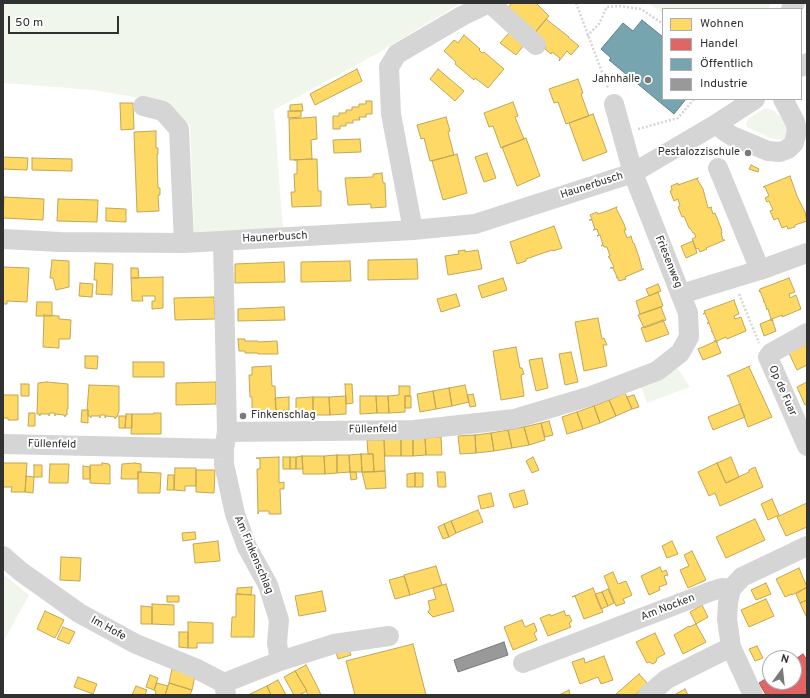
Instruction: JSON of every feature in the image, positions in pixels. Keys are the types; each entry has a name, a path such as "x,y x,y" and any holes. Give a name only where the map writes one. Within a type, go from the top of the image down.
{"street":[{"path":"413,230 391,114 389,67 398,54 462,16 490,3 536,45"},
{"name":"Haunerbusch","path":"3,239 60,242 184,243 413,230 475,224 632,173 718,123 753,100"},
{"path":"718,123 723,130 732,136 757,146 775,152 780,152 788,149 794,143 798,130 784,100"},
{"name":"Friesenweg","path":"614,104 632,173 681,294 760,270 807,253"},
{"path":"143,106 163,111 179,129 184,243"},
{"path":"718,168 760,270"},
{"name":"Am Finkenschlag","path":"223,241 226,441 224,464 235,514 247,547 268,585 279,620 277,642 280,661"},
{"name":"Füllenfeld","path":"3,444 226,441 414,430 514,419 591,396 657,371 680,353 689,337 688,313 681,294"},
{"name":"Op de Fuar","path":"807,333 770,353 768,357 807,446"},
{"path":"752,695 732,647 727,619 731,589 742,578 807,546"},
{"name":"Im Hofe","path":"3,556 20,571 79,613 136,644 195,668 225,689 280,661 334,644 390,636"},
{"name":"Am Nocken","path":"524,663 712,591 722,588 731,589"},
{"path":"648,695 667,678 732,647"}],"path":[{"path":"576,3 587,36 614,104"},
{"path":"587,36 599,24 607,7 619,6 641,9 662,23"},
{"path":"622,133 678,118 693,100"},
{"path":"733,278 756,338"}],"shaded area":[{"path":"3,3 461,3 378,53 274,110 283,230 194,235 190,125 165,102 93,90 3,83"},
{"path":"648,3 771,3 768,8 662,8 662,12"},
{"path":"765,108 773,110 784,120 787,129 786,136 783,140 770,138 747,127 746,124 748,119"},
{"path":"676,366 690,387 647,403 641,386"},
{"path":"3,574 29,595 3,642"}],"building: Wohnen":[{"path":"512,3 536,3 549,16 534,34 506,10"},
{"path":"546,19 579,46 571,55 567,51 559,61 560,58 552,52 551,54 545,49 546,47 539,40 531,37"},
{"path":"509,33 524,45 516,55 500,43"},
{"path":"464,35 480,49 479,50 482,53 484,52 504,69 488,88 475,78 474,80 455,64 456,62 444,51 454,40 458,43"},
{"path":"357,69 362,81 315,105 310,94"},
{"path":"438,69 464,91 455,101 430,79"},
{"path":"578,79 583,93 581,94 589,116 566,124 558,102 554,103 549,89"},
{"path":"366,101 372,101 372,114 366,114 366,117 359,117 360,120 353,120 353,123 346,123 346,126 340,126 340,129 333,129 333,116 339,116 339,113 346,113 346,110 352,110 352,107 359,107 359,104 366,104"},
{"path":"513,102 518,116 515,117 524,139 501,148 493,126 489,127 484,113"},
{"path":"120,103 133,103 134,129 121,130"},
{"path":"302,104 303,111 290,111 290,105"},
{"path":"288,111 301,111 301,117 288,118"},
{"path":"593,114 607,152 583,161 569,123"},
{"path":"316,117 317,139 311,140 312,159 290,160 289,119"},
{"path":"446,117 454,155 430,161 424,138 421,139 417,125"},
{"path":"156,131 156,148 158,148 158,188 160,188 160,195 158,195 159,211 137,212 134,132"},
{"path":"526,138 540,176 517,186 502,147"},
{"path":"360,139 361,152 334,153 333,140"},
{"path":"487,153 496,178 484,182 475,157"},
{"path":"457,154 467,193 443,200 432,161"},
{"path":"3,157 28,158 27,170 3,169"},
{"path":"32,158 72,159 72,171 32,170"},
{"path":"317,159 318,191 321,191 321,206 292,207 291,192 295,192 294,174 297,174 297,160 294,160"},
{"path":"751,165 759,169 758,172 749,169"},
{"path":"382,173 383,183 385,183 386,207 371,208 371,204 348,205 345,178 373,177 373,174"},
{"path":"790,176 797,196 805,212 807,221 788,229 787,226 782,228 778,218 774,220 770,211 773,210 769,201 767,202 765,198 769,196 765,187 763,187"},
{"path":"698,178 697,179 703,189 708,208 712,207 713,214 715,213 721,228 723,240 725,240 700,252 698,248 696,249 692,239 696,237 694,233 689,228 684,216 682,217 678,207 680,206 678,199 674,201 670,191 672,190 671,186"},
{"path":"4,197 44,199 43,220 3,218"},
{"path":"58,199 98,200 97,222 57,221"},
{"path":"617,207 616,208 626,230 624,230 627,238 631,236 642,269 644,269 625,277 626,279 619,281 613,268 610,268 614,267 608,257 610,256 607,247 604,247 600,235 597,236 599,235 597,229 593,230 595,229 592,220 589,220 592,219 590,215 597,212 598,214"},
{"path":"106,208 126,209 126,222 106,221"},
{"path":"554,226 562,248 526,259 526,261 517,264 510,242"},
{"path":"693,241 697,253 686,258 681,246"},
{"path":"465,250 465,252 478,250 482,269 448,275 445,256 459,254 458,251"},
{"path":"417,259 418,279 368,280 368,260"},
{"path":"52,260 69,261 69,287 56,290 53,278 50,278"},
{"path":"350,261 351,281 301,282 301,262"},
{"path":"284,262 285,282 235,283 235,264"},
{"path":"95,263 113,264 112,295 96,294 97,280 94,280"},
{"path":"3,267 29,268 27,302 7,301 7,304 3,304"},
{"path":"131,268 138,268 139,278 131,278"},
{"path":"163,277 163,308 152,309 152,301 155,301 155,296 142,296 143,301 132,301 131,278"},
{"path":"503,278 507,290 482,298 478,286"},
{"path":"789,278 795,292 789,294 790,298 796,295 801,309 782,317 782,315 772,319 773,321 770,320 768,309 760,291 759,292 760,289"},
{"path":"80,283 93,284 92,297 79,296"},
{"path":"658,284 661,291 649,296 646,289"},
{"path":"658,292 663,306 640,314 636,301"},
{"path":"456,294 460,306 441,312 437,299"},
{"path":"214,297 215,319 175,320 174,298"},
{"path":"734,300 739,314 734,316 735,319 741,317 746,331 727,339 726,337 717,341 717,343 704,311"},
{"path":"37,302 52,302 52,316 36,316"},
{"path":"284,307 285,320 238,321 238,309"},
{"path":"661,307 666,320 644,328 638,315"},
{"path":"44,315 59,316 59,319 71,320 70,339 59,339 59,348 43,347"},
{"path":"598,318 602,339 604,338 607,345 603,345 607,366 584,371 575,322"},
{"path":"772,319 776,331 764,336 760,324"},
{"path":"663,320 669,334 646,342 641,328"},
{"path":"238,339 258,342 277,341 278,354 245,353 245,351 239,351"},
{"path":"716,341 721,353 703,360 698,349"},
{"path":"807,344 807,365 797,370 789,353"},
{"path":"516,347 520,368 522,368 524,374 521,375 524,396 501,400 493,351"},
{"path":"571,352 578,382 565,385 559,354"},
{"path":"85,356 98,356 97,369 85,368"},
{"path":"542,358 548,388 536,391 529,360"},
{"path":"133,362 164,362 164,377 133,377"},
{"path":"271,366 272,386 275,386 276,411 252,412 252,397 250,397 249,375 252,375 252,367"},
{"path":"750,366 749,367 772,417 748,427 729,376 727,376"},
{"path":"47,382 68,384 68,409 65,417 64,415 55,413 50,413 49,416 49,414 40,414 40,416 37,414 38,383"},
{"path":"216,382 216,404 176,405 176,383"},
{"path":"807,382 807,404 805,405 797,387"},
{"path":"21,384 29,384 29,396 21,396"},
{"path":"345,384 352,384 353,403 346,404"},
{"path":"89,385 119,386 119,411 115,419 115,417 106,416 105,418 105,415 91,416 91,418 88,416"},
{"path":"465,385 469,402 452,406 449,388"},
{"path":"399,386 410,386 410,396 405,396 405,412 389,413 388,396 399,395"},
{"path":"449,388 452,406 436,409 433,391"},
{"path":"433,391 436,409 420,412 417,394"},
{"path":"625,393 632,409 616,416 609,400"},
{"path":"473,394 476,406 470,407 467,395"},
{"path":"3,395 18,395 18,420 8,420 8,418 3,418"},
{"path":"634,395 639,407 632,409 627,397"},
{"path":"346,396 346,414 330,415 329,397"},
{"path":"360,396 376,396 377,413 360,414"},
{"path":"376,396 388,396 389,413 377,413"},
{"path":"405,396 411,396 411,408 405,408"},
{"path":"289,397 289,410 276,411 275,398"},
{"path":"313,397 329,397 330,415 313,415"},
{"path":"313,397 313,415 296,416 296,398"},
{"path":"609,400 616,416 600,423 594,406"},
{"path":"740,404 745,417 713,430 708,417"},
{"path":"594,406 600,423 583,429 577,412"},
{"path":"82,410 88,410 88,423 81,422"},
{"path":"577,412 583,429 567,434 562,417"},
{"path":"29,413 35,413 35,426 28,426"},
{"path":"161,413 161,434 131,434 132,414"},
{"path":"126,414 132,414 132,428 125,428"},
{"path":"119,416 126,416 125,428 119,428"},
{"path":"549,421 553,435 545,437 541,423"},
{"path":"541,423 545,440 529,445 524,427"},
{"path":"524,427 529,445 512,448 508,430"},
{"path":"508,430 512,448 494,451 491,433"},
{"path":"491,433 494,451 476,453 475,435"},
{"path":"475,435 476,453 460,454 458,436"},
{"path":"441,437 442,455 426,455 425,438"},
{"path":"401,438 401,456 385,456 384,439"},
{"path":"401,438 413,438 413,456 401,456"},
{"path":"413,438 425,438 426,455 413,456"},
{"path":"367,440 384,440 385,471 374,472 373,454 368,454"},
{"path":"361,454 362,472 350,472 349,455"},
{"path":"361,454 373,454 374,472 362,472"},
{"path":"337,455 349,455 350,472 337,473"},
{"path":"337,455 337,473 325,474 324,456"},
{"path":"302,456 303,469 296,469 296,457"},
{"path":"302,456 324,456 325,474 303,474"},
{"path":"279,457 279,483 284,482 284,489 280,489 281,514 269,514 269,511 259,511 258,514 257,469 260,469 260,459 256,458"},
{"path":"283,457 290,457 290,469 283,469"},
{"path":"290,457 296,457 296,469 290,469"},
{"path":"533,457 539,470 532,473 526,461"},
{"path":"731,457 739,477 726,483 717,463"},
{"path":"3,463 27,463 25,492 11,492 12,487 3,487"},
{"path":"102,463 110,465 110,484 90,483 90,465 102,465"},
{"path":"717,463 726,483 749,472 749,470 755,467 763,487 720,506 715,493 709,496 698,472"},
{"path":"50,464 69,464 68,483 49,483"},
{"path":"122,464 141,464 141,472 138,472 138,479 121,479"},
{"path":"34,465 42,465 42,477 34,477"},
{"path":"83,466 90,467 90,479 83,479"},
{"path":"175,468 196,468 196,486 185,486 185,491 174,490"},
{"path":"196,470 215,470 214,493 196,492"},
{"path":"385,471 386,488 366,489 362,472"},
{"path":"138,472 161,473 160,493 138,493"},
{"path":"350,472 356,472 357,479 351,480"},
{"path":"437,472 445,472 446,487 438,487"},
{"path":"415,473 423,473 423,487 415,487"},
{"path":"415,473 415,487 407,487 407,474"},
{"path":"168,475 174,475 174,490 167,490"},
{"path":"26,476 34,477 33,493 25,492"},
{"path":"524,490 528,504 514,508 509,494"},
{"path":"491,493 494,506 481,509 478,496"},
{"path":"772,499 779,515 768,520 761,504"},
{"path":"807,503 807,527 786,536 777,517"},
{"path":"478,510 483,522 456,533 451,521"},
{"path":"755,519 765,540 726,558 716,537"},
{"path":"451,521 456,533 449,537 444,524"},
{"path":"444,524 449,537 443,539 438,527"},
{"path":"195,532 196,539 183,541 182,533"},
{"path":"218,541 220,561 195,563 193,544"},
{"path":"672,541 678,554 667,558 662,546"},
{"path":"692,551 706,580 688,588 680,570 689,566 684,555"},
{"path":"61,557 81,558 80,581 60,580"},
{"path":"436,566 442,585 410,595 404,575"},
{"path":"660,567 662,572 666,570 668,575 664,576 667,584 659,587 660,590 649,595 641,576"},
{"path":"799,568 807,587 785,597 776,579"},
{"path":"613,572 618,584 626,581 632,595 623,599 625,603 616,606 604,576"},
{"path":"404,576 410,595 395,599 389,580"},
{"path":"766,583 771,594 756,600 751,590"},
{"path":"446,584 454,611 433,617 428,612 430,609 428,601 436,599 433,588"},
{"path":"252,587 251,595 237,594 237,588"},
{"path":"807,587 807,600 800,603 796,594"},
{"path":"593,588 603,612 584,619 575,596 572,597"},
{"path":"608,589 614,603 608,606 602,592"},
{"path":"322,591 326,611 299,616 295,596"},
{"path":"602,592 608,606 601,609 595,594"},
{"path":"236,594 255,595 254,637 231,637 232,617 236,617"},
{"path":"167,596 179,596 179,602 167,602"},
{"path":"766,599 774,616 749,627 741,610"},
{"path":"807,600 807,618 800,603"},
{"path":"152,604 174,605 174,625 152,624"},
{"path":"702,605 708,617 696,624 690,612"},
{"path":"141,606 152,607 152,624 141,624"},
{"path":"45,611 64,620 55,638 37,629"},
{"path":"564,611 566,616 569,615 572,621 569,623 571,627 548,636 540,618"},
{"path":"522,620 525,627 534,623 537,631 534,633 537,640 513,650 504,627"},
{"path":"188,622 213,623 213,643 197,643 197,648 188,648"},
{"path":"696,624 706,642 683,654 674,635 689,626"},
{"path":"63,627 75,632 69,644 57,639"},
{"path":"179,632 188,632 188,648 179,647"},
{"path":"655,633 665,654 657,658 656,662 653,664 649,662 647,663 636,642"},
{"path":"413,644 426,695 355,695 346,661"},
{"path":"757,646 762,658 755,661 749,649"},
{"path":"349,649 351,655 338,659 336,652"},
{"path":"604,656 613,680 601,684 598,677 580,684 572,662 584,658 585,663"},
{"path":"306,665 321,695 308,695 295,671"},
{"path":"172,669 195,676 192,690 169,683"},
{"path":"295,671 307,691 299,695 294,695 284,677"},
{"path":"639,674 648,684 635,695 615,695"},
{"path":"150,675 158,678 154,690 146,687"},
{"path":"78,677 97,684 93,694 74,687"},
{"path":"278,680 286,695 271,695 267,686"},
{"path":"157,683 168,686 165,695 155,695 156,691 154,690"},
{"path":"169,683 192,690 190,695 165,695"},
{"path":"136,686 147,690 145,695 132,695"},
{"path":"267,686 271,695 250,694"},
{"path":"685,689 688,695 674,695"},
{"path":"569,690 570,695 559,695"}],"building: Handel":[{"path":"802,655 807,660 807,695 766,695 763,690 802,690"},
{"path":"762,681 762,688 759,683"}],"building: Öffentlich":[{"name":"Jahnhalle","path":"642,20 662,36 662,100 685,100 674,114 609,60 611,58 601,49 623,23 633,31"}],"building: Industrie":[{"path":"504,642 508,655 458,672 454,660"}],"place":[{"name":"Jahnhalle","path":"648,80"},
{"name":"Pestalozzischule","path":"748,153"},
{"name":"Finkenschlag","path":"243,416"}]}
